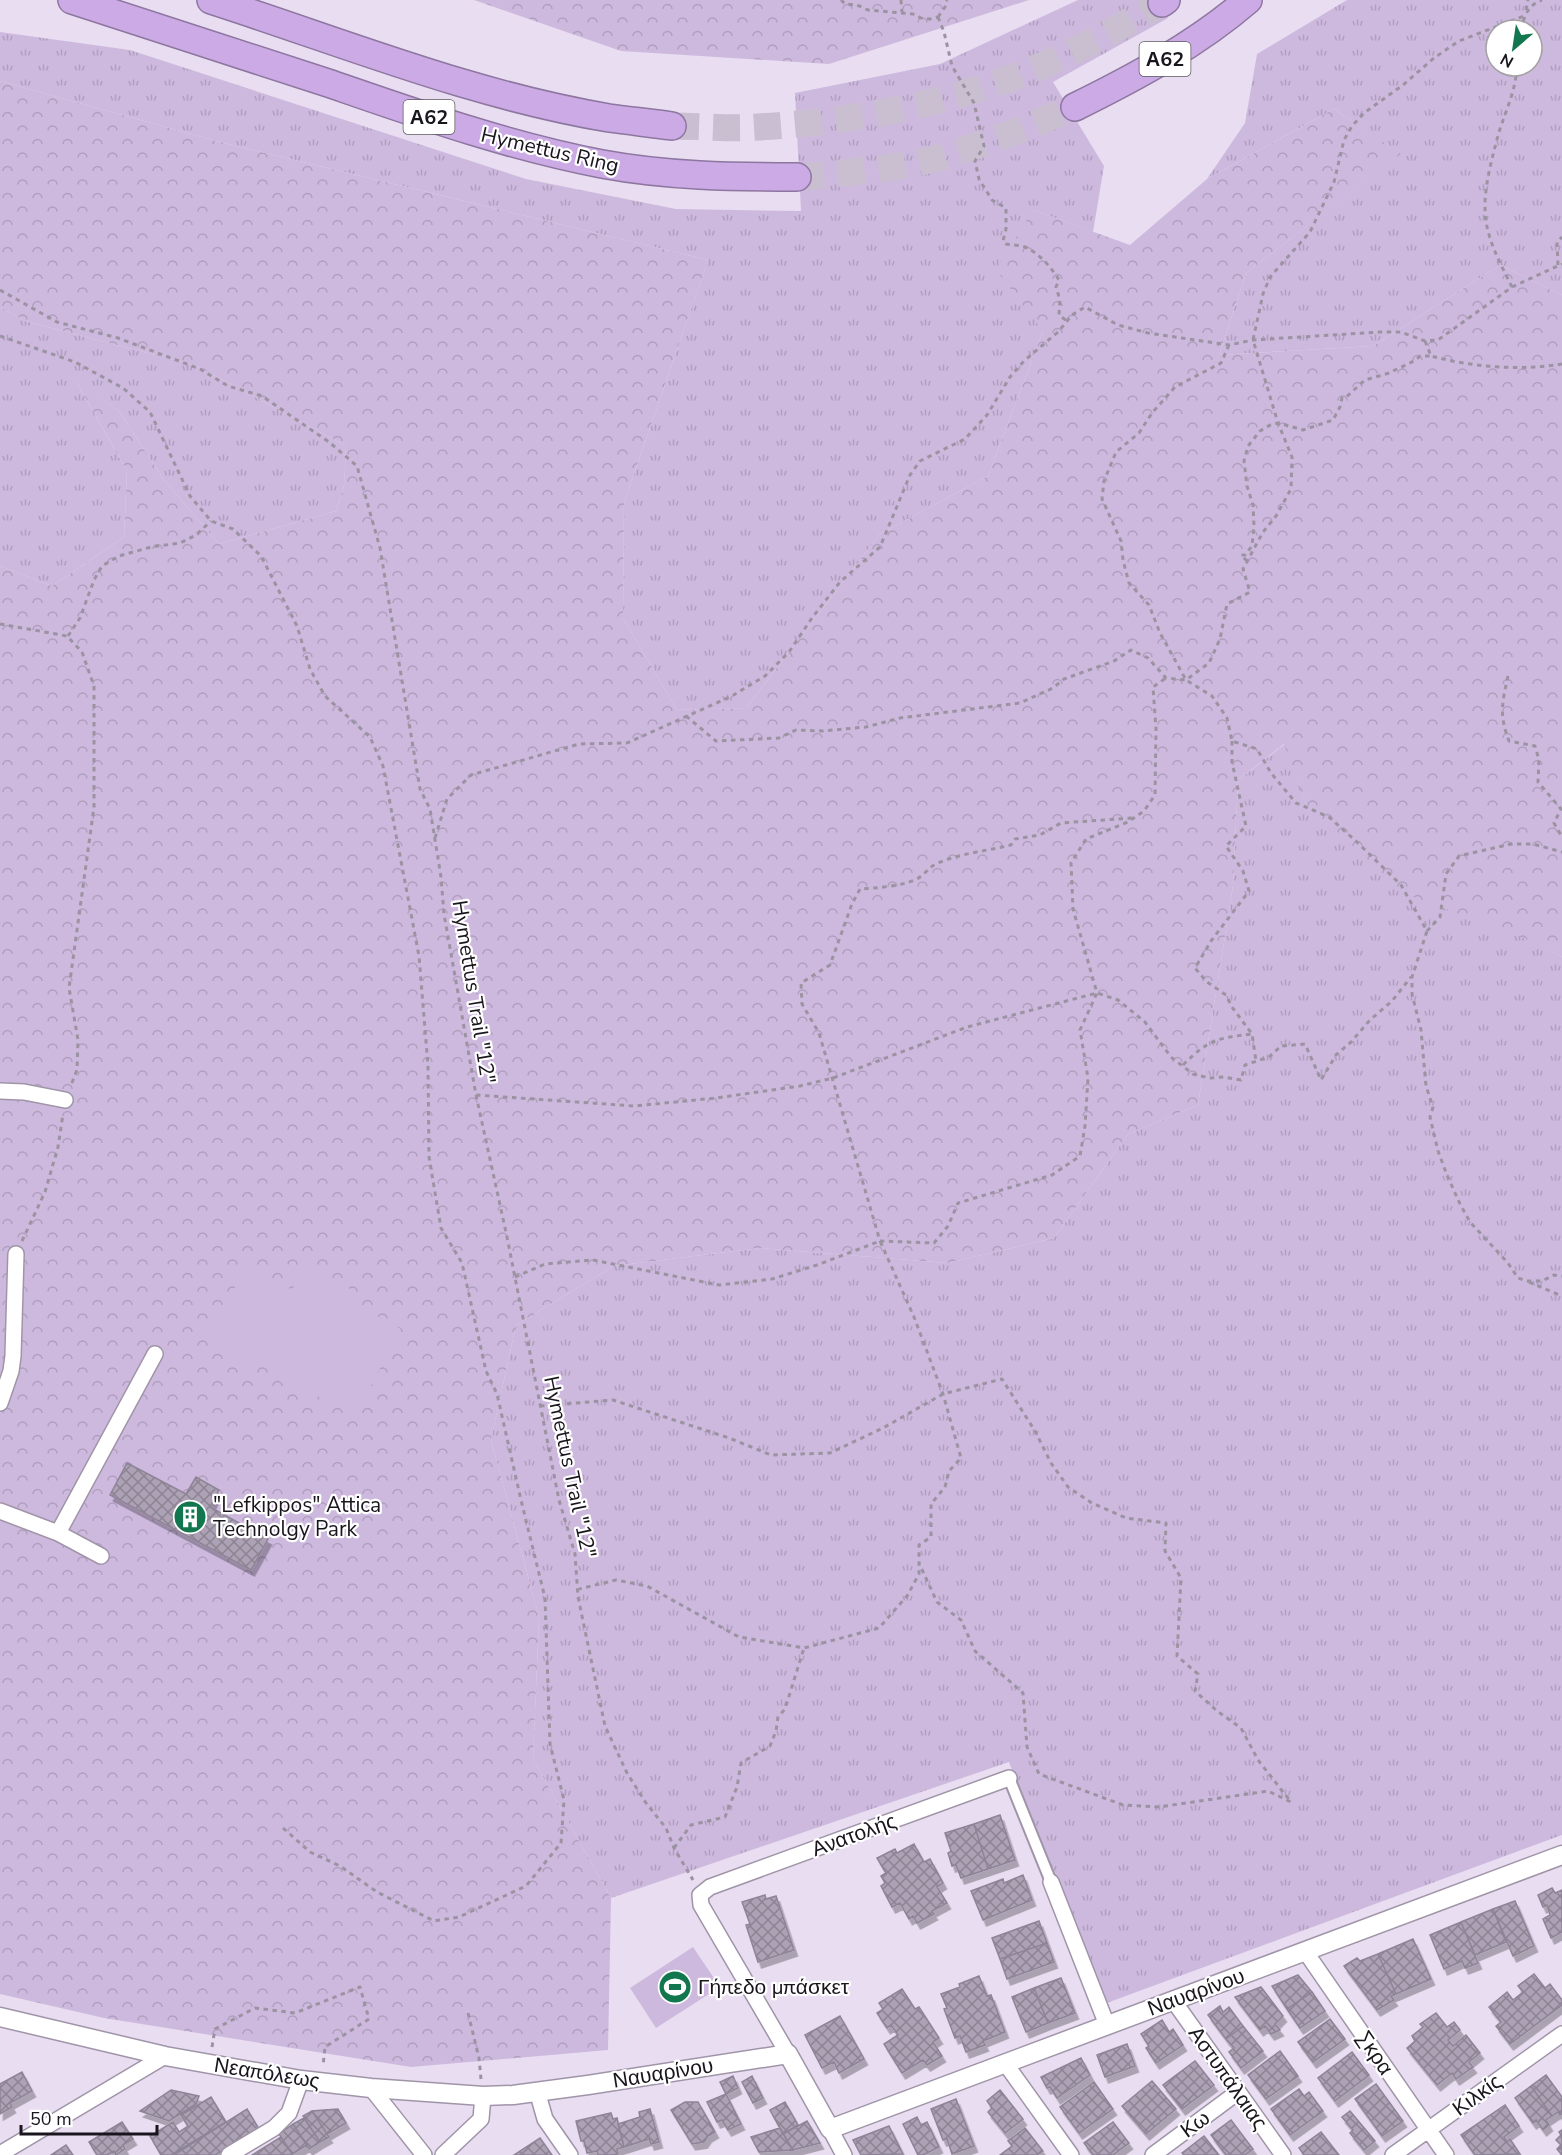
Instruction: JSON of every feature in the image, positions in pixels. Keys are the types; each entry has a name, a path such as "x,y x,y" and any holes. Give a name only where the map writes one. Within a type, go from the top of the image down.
{"highway":[{"name":"Hymettus Ring","path":"72,0 205,42 488,138 548,153 604,165 659,173 726,177 797,177"},
{"name":"Hymettus Ring","path":"211,0 394,62 478,87 609,118 672,126"},
{"name":"Α62","path":"1076,107 1130,79 1185,46 1248,0"}],"street":[{"path":"0,1091 24,1092 65,1100"},
{"path":"0,1404 12,1364 16,1254"},
{"path":"58,1533 155,1354"},
{"path":"0,1511 58,1533 101,1556"},
{"path":"1009,1778 1107,2025"},
{"name":"Ανατολής","path":"700,1895 710,1887 1009,1778"},
{"name":"Ναυαρίνου","path":"830,2129 1562,1855"},
{"path":"700,1895 701,1905 844,2155"},
{"name":"Σκρα","path":"1305,1951 1446,2155"},
{"name":"Αστυπάλαιας","path":"1173,2000 1283,2155"},
{"name":"Νεαπόλεως","path":"0,2017 165,2056 301,2080 370,2088 483,2096 537,2091"},
{"name":"Κιλκίς","path":"1393,2155 1562,2034"},
{"name":"Ναυαρίνου","path":"537,2091 788,2054"},
{"path":"0,2154 165,2056"},
{"path":"1005,2063 1071,2155"},
{"path":"229,2155 282,2121 289,2113 301,2080"},
{"path":"370,2088 424,2155"},
{"path":"537,2091 545,2119 570,2155"},
{"name":"Κω","path":"1153,2155 1238,2092"},
{"path":"443,2155 481,2119 483,2096"}],"path":[{"path":"841,0 845,4 857,5 868,10 902,12 930,19 938,17 945,7 946,0"},
{"path":"901,0 902,12"},
{"path":"1524,18 1528,0"},
{"path":"1186,680 1209,663 1220,639 1227,604 1250,592 1243,569 1263,532 1276,516 1291,489 1292,457 1278,423 1253,340 1263,294 1270,277 1310,232 1328,195 1344,140 1352,126 1364,113 1459,41 1525,14 1532,5 1542,0"},
{"path":"938,17 952,66 974,103 984,146 975,160 979,179 992,200 1006,208 1006,229 1003,241 1006,244 1024,247 1053,270 1059,280 1056,287 1060,300 1059,315 1067,321"},
{"path":"1512,287 1496,255 1485,210 1486,192 1499,133 1516,78"},
{"path":"434,840 447,799 471,775 579,744 627,742 732,696 765,676 789,652 840,582 880,547 910,475 920,461 965,439 987,414 1010,377 1024,361 1085,307 1118,325 1148,333 1229,345 1253,340 1380,332 1401,332 1425,341 1438,340 1512,287 1560,265 1557,242 1562,237"},
{"name":"Hymettus Trail \"12\"","path":"0,290 57,322 118,338 200,369 228,386 262,396 329,442 357,466 380,548 420,789 430,809 441,877 444,914 476,1095 559,1500 575,1554 578,1597 592,1656 597,1693 605,1726 627,1773 646,1803 666,1828 674,1848 700,1895"},
{"path":"0,336 75,362 123,388 150,412 190,496 211,521 233,529 261,556 297,626 310,669 325,696 370,737 383,766 419,956 428,1066 429,1157 441,1228 462,1263 486,1371 497,1394 520,1500 545,1598 550,1744 564,1800 561,1843 526,1886 459,1917 434,1921 377,1892 339,1866 310,1852 283,1828"},
{"path":"1425,341 1431,356"},
{"path":"1186,680 1160,633 1149,605 1129,583 1121,541 1102,499 1104,481 1116,452 1139,433 1174,387 1221,363 1229,345"},
{"path":"1247,561 1241,555 1245,555 1252,546 1254,526 1253,505 1247,486 1244,461 1246,450 1260,431 1278,423 1303,430 1333,420 1340,407 1341,398 1345,398 1365,380 1389,373 1420,356 1431,356 1458,363 1487,365 1544,367 1562,364"},
{"path":"67,636 80,618 94,580 102,566 119,556 151,547 180,543 196,535 211,521"},
{"path":"0,624 67,636 82,652 94,686 94,807 69,988 78,1040 77,1070 65,1100 58,1147 45,1192 16,1254"},
{"path":"686,716 716,741 779,738 796,730 867,727 900,718 1020,703 1053,688 1064,679 1114,661 1131,650 1148,658 1166,678"},
{"path":"1508,676 1501,707 1502,723 1509,741 1535,746 1539,760 1538,782 1562,809 1554,823 1562,837"},
{"path":"515,1277 545,1264 593,1260 719,1285 772,1280 880,1241 934,1244 948,1226 958,1203 1052,1175 1080,1156 1085,1126 1088,1078 1080,1030 1097,993 1073,909 1071,863 1086,839 1128,822 1144,811 1155,795 1156,729 1153,687 1166,678 1186,680 1212,696 1227,718 1232,741 1232,762 1246,826 1226,846 1243,872 1249,891 1211,941 1195,968 1207,982 1226,995 1252,1034 1256,1062"},
{"path":"1232,741 1257,749 1270,773 1296,803 1329,817 1384,868 1401,885 1427,931"},
{"path":"579,1588 616,1580 647,1586 739,1637 804,1648 879,1628 908,1596 919,1574 919,1545 931,1538 931,1504 945,1487 949,1471 961,1458 943,1394 914,1317 880,1241 819,1033 802,1004 801,983 830,965 852,904 860,889 891,886 920,878 927,868 939,862 985,849 1011,845 1015,839 1040,835 1061,823 1132,818"},
{"path":"1562,852 1533,844 1511,844 1459,856 1446,874 1440,917 1427,931 1412,976 1412,994 1421,1030 1426,1086 1433,1107 1431,1117 1438,1151 1460,1204 1470,1222 1508,1263 1518,1278 1562,1296"},
{"path":"476,1095 634,1106 717,1098 800,1086 833,1078 967,1027 1097,993 1118,1000 1144,1022 1171,1057 1193,1074 1209,1078 1224,1077 1241,1080 1245,1065 1269,1057 1281,1046 1305,1044 1321,1080 1336,1055 1392,1001 1412,976"},
{"path":"1183,1065 1200,1048 1221,1037 1252,1034"},
{"path":"1527,1281 1542,1281 1554,1275 1562,1276"},
{"path":"540,1406 613,1400 729,1438 771,1455 830,1453 883,1428 943,1394 1002,1379 1035,1431 1051,1463 1068,1487 1092,1503 1126,1518 1166,1522 1165,1551 1181,1578 1177,1656 1198,1674 1195,1691 1241,1728 1258,1760 1291,1802 1268,1791 1160,1807 1123,1805 1039,1774 1027,1747 1023,1693 975,1651 961,1620 937,1602 919,1563"},
{"path":"674,1848 691,1825 725,1817 737,1787 741,1763 770,1746 778,1717 785,1709 804,1648"},
{"path":"213,2038 215,2029 255,2008 296,2013 360,1987 369,2019 325,2047 324,2057"},
{"path":"468,2013 480,2071"}],"green space":[{"path":"474,0 1029,0 829,64 621,51"},
{"path":"1078,0 1156,0 1168,18 1053,82 1104,166 1093,232 1033,210 1043,331 988,476 880,534 746,708 677,710 623,618 624,503 708,260 220,142 0,81 0,32 130,50 526,179 676,209 801,211 795,93 940,64"},
{"path":"1347,0 1562,0 1562,295 1500,265 1373,346 1219,355 1246,273 1400,154 1334,109 1207,179 1245,123 1257,54"},
{"path":"0,81 220,142 708,260 624,503 623,618 677,710 746,708 880,534 988,476 1043,331 996,270 1033,210 1130,245 1207,179 1334,109 1401,154 1246,273 1219,355 1373,346 1500,265 1562,295 1562,957 1539,944 1398,891 1308,809 1284,744 1238,780 1233,886 1198,1105 1128,1134 1054,1238 948,1263 759,1248 614,1266 516,1325 491,1440 539,1617 533,1759 611,1898 608,2050 411,2067 104,2018 0,1994 0,566 52,586 124,537 127,471 76,381 119,411 164,480 219,544 336,511 344,486 346,446 197,366 25,321 0,307"},
{"path":"0,307 25,321 197,366 346,446 344,486 336,511 219,544 164,480 119,411 77,383 127,471 124,537 52,586 0,566"},
{"path":"1285,744 1308,809 1562,957 1562,1835 1104,2004 1009,1762 611,1898 533,1759 539,1617 491,1440 516,1325 614,1266 759,1248 948,1263 1054,1238 1128,1134 1198,1105 1233,886 1238,780"},
{"path":"247,1265 292,1290 305,1265 363,1296 358,1306 401,1329 355,1416 254,1362 252,1366 206,1342"},
{"name":"Γήπεδο μπάσκετ","path":"693,1947 720,1987 656,2028 630,1988"}],"building":[{"name":"\"Lefkippos\" Attica Technolgy Park","path":"127,1463 186,1494 196,1477 219,1490 210,1507 268,1539 251,1570 110,1495"},
{"path":"1000,1815 1015,1860 988,1869 974,1824"},
{"path":"974,1824 988,1869 961,1878 956,1865 952,1866 948,1853 951,1851 945,1833"},
{"path":"914,1844 924,1862 930,1859 943,1883 937,1887 947,1903 932,1911 934,1914 917,1923 913,1916 909,1919 900,1903 892,1907 881,1886 885,1883 881,1876 886,1873 877,1858 895,1849 897,1853"},
{"path":"1023,1875 1032,1900 983,1920 971,1891 1003,1879 1004,1883"},
{"path":"1552,1888 1555,1893 1562,1890 1562,1932 1551,1938 1543,1919 1550,1915 1547,1905 1543,1907 1538,1895"},
{"path":"765,1895 766,1899 776,1896 794,1950 758,1962 746,1925 750,1924 742,1902"},
{"path":"1515,1901 1534,1946 1513,1956 1493,1909"},
{"path":"1493,1909 1506,1942 1475,1955 1461,1922"},
{"path":"1039,1921 1047,1943 1000,1959 992,1938"},
{"path":"1461,1922 1478,1963 1465,1968 1462,1961 1444,1969 1430,1935"},
{"path":"1413,1939 1431,1979 1396,1994 1378,1954"},
{"path":"1047,1943 1054,1962 1007,1979 1000,1959"},
{"path":"1378,1954 1396,1994 1391,1996 1394,2000 1377,2010 1344,1966 1357,1958 1360,1961"},
{"path":"1534,1974 1545,1988 1550,1984 1562,2000 1562,2005 1510,2044 1496,2026 1501,2022 1489,2007 1507,1992 1513,2000 1523,1992 1518,1986"},
{"path":"1298,1975 1312,1992 1287,2009 1272,1986"},
{"path":"979,1976 987,1996 991,1995 1005,2032 983,2041 985,2045 966,2052 960,2036 955,2038 941,1994 960,1987 959,1984"},
{"path":"1061,1978 1075,2013 1048,2023 1034,1988"},
{"path":"1261,1987 1283,2016 1275,2024 1280,2030 1271,2034 1265,2026 1260,2030 1235,1997"},
{"path":"1034,1988 1048,2023 1026,2032 1012,1997"},
{"path":"902,1989 915,2009 919,2007 939,2038 933,2042 942,2056 927,2065 923,2060 902,2073 884,2044 898,2035 891,2025 887,2028 877,2013 883,2009 879,2003"},
{"path":"1312,1992 1325,2011 1300,2028 1287,2009"},
{"path":"1220,2006 1223,2012 1229,2007 1243,2026 1226,2039 1208,2015"},
{"path":"1436,2013 1447,2027 1454,2022 1460,2030 1448,2040 1453,2046 1466,2035 1480,2053 1469,2062 1473,2067 1456,2079 1452,2073 1437,2085 1407,2048 1415,2041 1412,2036 1423,2027 1420,2024"},
{"path":"840,2016 864,2059 839,2073 834,2062 822,2068 805,2035"},
{"path":"1330,2019 1345,2039 1313,2062 1298,2042"},
{"path":"1162,2020 1169,2032 1173,2029 1183,2045 1156,2063 1146,2048 1149,2046 1141,2034"},
{"path":"1243,2026 1263,2051 1241,2068 1229,2052 1234,2048 1226,2039"},
{"path":"1127,2044 1135,2066 1105,2077 1097,2055"},
{"path":"1280,2051 1298,2076 1266,2099 1248,2075"},
{"path":"1352,2052 1369,2075 1335,2101 1318,2078"},
{"path":"1081,2058 1090,2075 1057,2098 1050,2087 1047,2088 1041,2077"},
{"path":"1195,2061 1214,2085 1182,2109 1163,2085"},
{"path":"22,2072 32,2091 10,2103 12,2107 0,2114 0,2084"},
{"path":"1546,2075 1562,2097 1562,2114 1560,2115 1558,2112 1552,2116 1531,2086"},
{"path":"733,2076 738,2088 726,2094 720,2082"},
{"path":"752,2076 763,2098 753,2103 742,2082"},
{"path":"1152,2081 1176,2109 1146,2134 1122,2106"},
{"path":"1094,2082 1113,2109 1079,2133 1060,2107"},
{"path":"1376,2084 1403,2121 1382,2136 1355,2099"},
{"path":"1531,2086 1552,2116 1546,2120 1549,2125 1543,2130 1536,2120 1533,2123 1515,2098"},
{"path":"1299,2089 1304,2096 1309,2092 1323,2111 1290,2135 1271,2109"},
{"path":"171,2090 199,2096 196,2104 169,2121 140,2111"},
{"path":"1000,2090 1023,2119 1005,2133 988,2112 992,2108 987,2101"},
{"path":"726,2094 741,2124 728,2130 722,2120 717,2122 707,2102"},
{"path":"211,2097 226,2122 171,2155 161,2155 150,2136 173,2122 179,2132 188,2126 181,2115"},
{"path":"956,2099 974,2146 952,2154 947,2139 943,2140 931,2109"},
{"path":"685,2102 698,2102 715,2132 704,2142 692,2144 671,2110"},
{"path":"785,2102 798,2125 783,2134 770,2110"},
{"path":"1505,2105 1519,2126 1504,2137 1507,2142 1510,2139 1520,2154 1475,2155 1461,2135"},
{"path":"247,2109 259,2129 215,2155 174,2155"},
{"path":"338,2109 346,2123 327,2134 312,2111"},
{"path":"650,2109 659,2142 651,2144 649,2139 624,2147 618,2124 640,2117 639,2112"},
{"path":"312,2111 329,2137 320,2142 303,2116"},
{"path":"1350,2111 1375,2141 1364,2150 1350,2133 1353,2130 1342,2117"},
{"path":"611,2113 613,2119 617,2118 624,2147 617,2149 618,2154 612,2155 598,2155 597,2151 587,2153 576,2121"},
{"path":"917,2117 921,2125 927,2122 939,2147 923,2155 918,2155 903,2124"},
{"path":"304,2118 320,2142 309,2149 293,2124"},
{"path":"1231,2120 1253,2149 1245,2155 1226,2155 1211,2135"},
{"path":"807,2121 820,2143 793,2150 783,2134"},
{"path":"122,2122 133,2139 123,2145 125,2149 116,2155 114,2151 107,2155 97,2155 89,2142"},
{"path":"1113,2122 1129,2143 1113,2155 1093,2155 1084,2143"},
{"path":"293,2124 307,2145 292,2154 279,2134"},
{"path":"889,2126 903,2154 861,2155 853,2140"},
{"path":"780,2128 793,2150 759,2152 751,2137"},
{"path":"1025,2128 1043,2151 1037,2155 1000,2155 1012,2146 1008,2141"},
{"path":"1562,2130 1562,2155 1557,2149 1561,2145 1556,2140"},
{"path":"1321,2132 1339,2155 1304,2155 1299,2148"},
{"path":"1204,2136 1219,2155 1184,2155 1182,2153"},
{"path":"281,2137 293,2155 252,2155"},
{"path":"540,2138 552,2155 514,2155"},
{"path":"66,2145 73,2155 51,2155"}],"tunnel":[{"path":"672,126 737,128 791,125 857,117 922,104 985,87 1035,69 1091,42 1162,3"},
{"path":"797,177 883,168 934,159 988,142 1075,107"}],"place":[{"name":"\"Lefkippos\" Attica Technolgy Park","path":"190,1517"},
{"name":"Γήπεδο μπάσκετ","path":"675,1987"}]}
